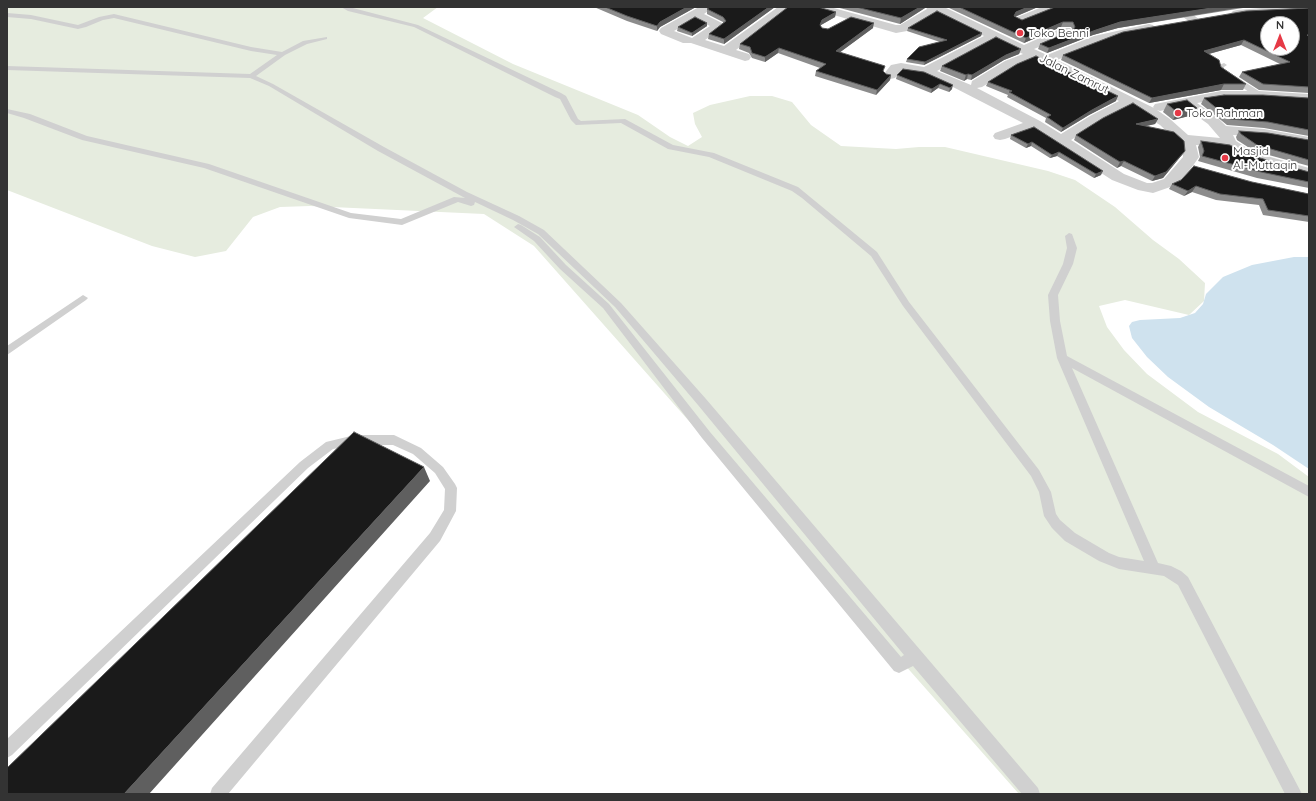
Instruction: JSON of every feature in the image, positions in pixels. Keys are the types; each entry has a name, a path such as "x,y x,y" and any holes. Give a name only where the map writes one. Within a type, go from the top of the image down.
{"street":[{"path":"687,40 665,31 708,7"},
{"path":"726,51 785,7"},
{"path":"817,7 896,29 903,28 935,7"},
{"name":"Jalan Zamrut","path":"935,7 993,36 1047,60 1147,110 1165,122 1189,145 1191,157 1187,164"},
{"path":"1019,20 1052,7"},
{"path":"1174,7 1194,20"},
{"path":"1236,13 1309,8"},
{"path":"695,14 718,26 696,41 744,57"},
{"path":"834,25 848,16"},
{"path":"1178,23 1207,18"},
{"path":"1047,60 1098,38 1163,26"},
{"path":"977,84 1066,31"},
{"path":"926,72 993,36"},
{"path":"890,75 898,67 926,72 987,98 1062,140 1118,177 1144,187 1153,188 1170,182 1181,173 1187,164 1202,169"},
{"path":"1147,110 1185,101 1221,95 1259,95 1309,98"},
{"path":"1062,140 1095,119 1130,101"},
{"path":"1185,101 1207,115 1222,130 1230,144 1239,150 1253,156 1309,172"},
{"path":"1000,136 1035,124"},
{"path":"1222,130 1264,133 1309,141"},
{"path":"1184,139 1230,144"}],"lane":[{"path":"344,7 350,10 406,23 426,31 558,95 563,98 573,118 579,123 585,124 622,121 671,147 711,155 795,189 805,196 874,254 906,304 1035,473 1045,492 1050,516 1056,524 1070,537 1104,556 1119,563 1166,570 1176,575 1186,585 1202,620 1294,794"},
{"path":"7,15 31,17 78,27 105,17 114,16 251,49 283,54"},
{"path":"251,76 283,54 305,42 325,38"},
{"path":"1224,65 1220,66 1221,70 1259,95"},
{"path":"7,68 251,76 271,85 380,149 454,189 516,218 541,232 618,305 702,402 915,657 1032,794"},
{"path":"7,111 27,116 85,138 206,166 349,215 402,222 452,201 464,200 518,226 537,239 562,267 606,306 706,435 899,666 915,657"},
{"path":"452,201 451,195 454,189"},
{"path":"1069,236 1072,248 1071,253 1068,264 1053,295 1055,321 1062,358 1154,568"},
{"path":"7,351 83,298"},
{"path":"1062,358 1309,492"},
{"path":"7,750 304,465 330,445 355,440 394,440 417,451 439,470 451,488 450,511 435,537 218,794"}],"shaded area":[{"path":"7,7 438,7 423,18 513,64 638,115 670,137 688,146 702,137 695,124 693,113 710,105 750,96 772,96 792,102 811,125 841,146 896,149 945,147 1048,171 1075,180 1115,207 1153,240 1179,259 1205,283 1204,301 1189,315 1125,300 1099,306 1107,327 1124,350 1147,374 1198,412 1278,454 1309,477 1309,794 1019,794 534,246 484,214 310,206 280,207 253,217 226,251 195,257 152,246 7,190"}],"water":[{"path":"1294,257 1309,257 1309,469 1273,445 1209,407 1168,377 1147,357 1132,338 1129,326 1132,322 1140,320 1180,318 1195,313 1203,304 1206,294 1223,277 1252,265"}],"building":[{"path":"605,7 687,7 660,22 657,26"},
{"path":"710,7 769,7 724,39 709,34 726,21 723,17 707,9"},
{"path":"788,7 818,7 836,12 822,20 820,25 822,28 828,29 851,17 874,23 836,51 885,66 883,71 886,74 891,75 877,90 816,71 826,64 779,48 765,57 752,53 750,47 740,44"},
{"path":"856,7 920,7 901,18"},
{"path":"959,7 1028,7 1016,12 1014,16 1022,20 1055,7 1218,7 1120,22 1049,48 1040,44 1073,30 1075,27 1073,22 1063,22 1026,38"},
{"path":"1309,8 1309,35 1307,35 1309,36 1309,87 1263,84 1242,72 1290,62 1277,56 1300,56 1300,16 1260,16 1260,48 1244,40 1204,51 1219,60 1221,67 1246,84 1224,84 1152,98 1063,55 1123,32 1246,11"},
{"path":"937,11 982,33 925,62 907,59 919,47 947,40 908,28"},
{"path":"695,17 707,23 692,33 678,27"},
{"path":"996,37 1021,49 1006,55 972,75 966,75 942,66"},
{"path":"1036,56 1118,96 1063,128 1047,117 1051,115 1009,92 1012,91 988,82 1017,64"},
{"path":"903,69 924,72 953,85 950,88 940,84 932,89 897,75"},
{"path":"1224,95 1263,95 1309,98 1309,130 1268,122 1230,119 1204,98"},
{"path":"1187,100 1197,108 1177,112 1167,104"},
{"path":"1133,103 1158,119 1136,124 1174,132 1184,141 1185,151 1166,172 1155,176 1124,161 1120,162 1076,135 1103,118"},
{"path":"1034,127 1103,171 1096,174 1059,152 1052,155 1032,142 1028,144 1011,135"},
{"path":"1239,131 1268,133 1309,140 1309,160 1257,145"},
{"path":"1201,141 1230,145 1246,154 1309,172 1309,182 1261,172 1202,156 1204,151"},
{"path":"1194,166 1252,182 1309,194 1309,216 1268,210 1263,199 1220,194 1196,186 1188,191 1172,184 1181,180"},
{"path":"354,432 424,467 124,794 7,794 7,768"}],"place":[{"name":"Toko Benni","path":"1020,33"},
{"name":"Toko Rahman","path":"1178,113"},
{"name":"Masjid Al-Muttaqin","path":"1225,158"}]}
